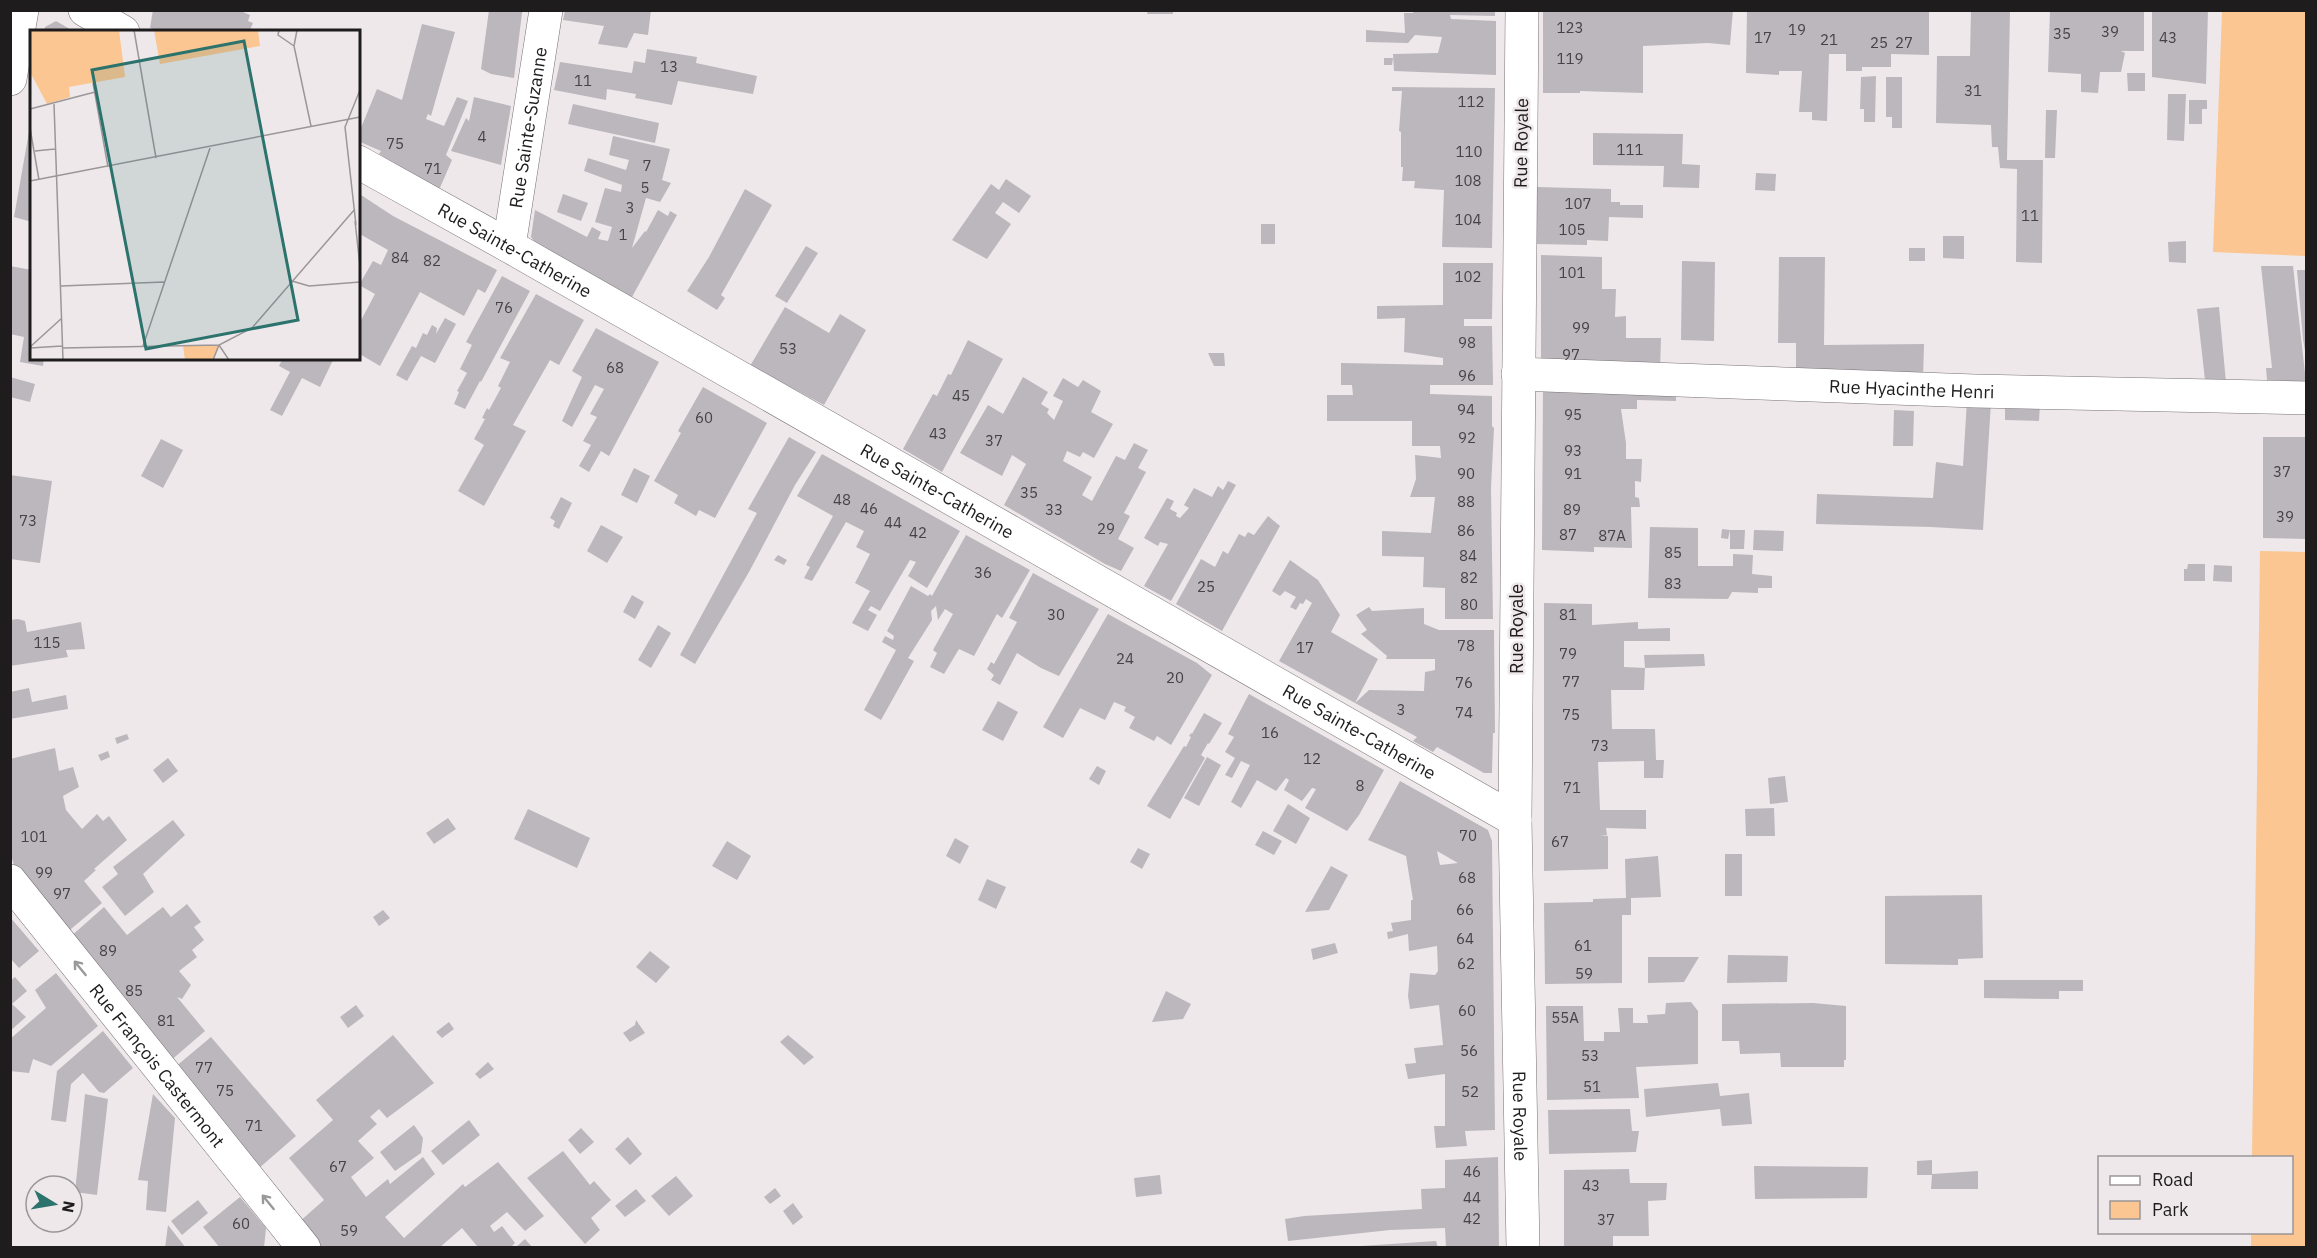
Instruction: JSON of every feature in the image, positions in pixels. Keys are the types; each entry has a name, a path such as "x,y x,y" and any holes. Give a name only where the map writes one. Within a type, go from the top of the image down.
{"street":[{"path":"10,79 22,10"},
{"path":"85,10 120,30"},
{"name":"Rue Sainte-Suzanne","path":"509,246 546,10"},
{"name":"Rue Royale","path":"1522,10 1515,820 1523,1248"},
{"name":"Rue Sainte-Catherine","path":"360,163 1515,820"},
{"name":"Rue Hyacinthe Henri","path":"1518,374 1975,391 2307,398"},
{"name":"Rue François Castermont","path":"10,881 304,1248"}],"green space":[{"path":"2222,11 2306,11 2306,256 2213,252"},
{"path":"2260,551 2306,552 2306,1247 2251,1247 2251,1234 2293,1234 2293,1156 2252,1156"}],"building":[{"path":"153,10 238,10 250,15 248,21 253,23 250,30 156,30 150,28"},
{"path":"489,10 524,10 514,78 491,74 481,69"},
{"path":"565,10 651,10 648,35 634,33 627,48 598,44 604,26 563,20"},
{"path":"1148,10 1173,10 1173,14 1147,14"},
{"path":"1414,10 1495,10 1495,16 1450,15 1451,19 1496,21 1496,75 1394,71 1393,54 1438,53 1442,37 1415,35 1408,43 1366,42 1366,30 1405,33 1404,13 1413,13"},
{"path":"1543,10 1733,10 1730,45 1708,43 1643,46 1643,93 1580,91 1580,93 1543,93"},
{"path":"1747,10 1929,10 1929,55 1891,54 1891,67 1862,67 1862,71 1846,71 1846,54 1829,54 1827,121 1812,120 1812,112 1799,112 1802,71 1779,71 1779,75 1746,73"},
{"path":"1971,10 2010,10 2007,160 2043,160 2042,263 2016,262 2017,169 2000,168 1998,147 1992,147 1991,125 1936,123 1937,56 1970,56"},
{"path":"2050,10 2144,10 2144,51 2121,51 2125,53 2121,72 2100,72 2098,93 2081,92 2081,74 2048,72"},
{"path":"2152,10 2208,10 2206,84 2152,77"},
{"path":"56,21 72,30 44,30 45,27"},
{"path":"422,24 455,32 431,116 428,114 426,119 444,126 457,97 468,101 446,155 452,160 439,190 379,154 381,151 360,142 360,130 377,89 402,100"},
{"path":"647,49 697,57 696,63 757,76 753,94 678,81 672,105 635,98 636,94 607,89 606,100 554,90 560,62 632,73 634,61 645,63"},
{"path":"1384,58 1393,58 1392,65 1384,65"},
{"path":"2127,73 2145,73 2145,91 2128,91"},
{"path":"1876,76 1875,122 1864,122 1864,109 1860,109 1861,77"},
{"path":"1886,77 1902,77 1902,128 1892,128 1892,117 1886,117"},
{"path":"1392,87 1495,88 1492,248 1442,247 1444,190 1414,188 1415,181 1402,181 1401,132 1399,131 1402,91 1392,91"},
{"path":"2168,94 2186,94 2184,141 2167,140"},
{"path":"474,97 511,106 501,165 451,151 466,118 469,121"},
{"path":"2189,100 2207,100 2207,109 2202,109 2202,124 2189,124"},
{"path":"573,104 659,123 655,143 568,124"},
{"path":"2046,110 2057,110 2055,158 2045,158"},
{"path":"30,126 30,221 14,217"},
{"path":"1593,133 1683,134 1682,164 1700,165 1699,188 1663,187 1664,166 1593,165"},
{"path":"613,136 670,149 662,180 671,183 660,202 646,198 632,248 646,232 658,210 668,216 670,211 677,215 632,297 536,244 531,237 535,210 587,237 592,227 601,232 598,239 608,241 612,227 595,222 605,188 621,192 622,185 584,171 588,158 626,170 629,160 609,155"},
{"path":"1756,173 1776,174 1775,191 1755,190"},
{"path":"1006,179 1031,196 1019,213 1003,202 995,213 1011,224 987,259 952,240 991,184 999,190"},
{"path":"1537,187 1611,189 1611,202 1620,202 1620,205 1643,205 1643,218 1609,217 1608,241 1587,240 1587,245 1536,244"},
{"path":"745,189 772,205 721,295 725,298 717,310 687,291 709,257"},
{"path":"360,194 393,216 497,270 485,293 478,289 464,316 420,292 380,366 360,354 360,322 375,294 360,286 360,283 373,261 381,265 388,250 360,234"},
{"path":"563,194 588,203 581,221 557,212"},
{"path":"1261,224 1275,224 1275,244 1261,244"},
{"path":"1943,236 1964,236 1964,259 1943,258"},
{"path":"2186,241 2186,263 2169,262 2168,242"},
{"path":"806,246 818,253 787,303 775,296"},
{"path":"1909,248 1925,248 1925,261 1909,261"},
{"path":"1541,255 1602,257 1602,289 1616,289 1615,317 1626,316 1626,338 1661,338 1660,370 1541,370"},
{"path":"1779,257 1825,257 1824,345 1924,344 1923,379 1796,377 1796,343 1778,343"},
{"path":"1682,261 1715,262 1714,341 1681,340"},
{"path":"1443,263 1493,263 1492,319 1464,319 1464,326 1492,326 1493,385 1430,385 1430,394 1492,396 1492,426 1494,428 1491,488 1493,619 1445,619 1445,588 1423,587 1424,557 1382,556 1382,531 1431,533 1435,497 1410,497 1416,479 1415,455 1441,458 1440,446 1412,446 1412,421 1327,421 1327,395 1353,395 1352,385 1341,385 1341,363 1443,365 1443,358 1404,352 1405,318 1377,319 1377,306 1443,305"},
{"path":"10,266 30,270 30,360 44,360 43,366 20,362 24,337 10,334"},
{"path":"2261,266 2293,266 2306,382 2267,380 2266,368 2272,368"},
{"path":"2297,270 2306,270 2306,357 2303,339"},
{"path":"502,276 530,291 465,409 454,404 459,392 457,391 467,373 460,369 472,345 466,342"},
{"path":"536,294 584,320 559,365 550,360 513,425 526,431 484,506 458,491 484,445 474,439 485,419 482,418 487,408 489,410 501,388 498,386 510,362 500,358"},
{"path":"785,307 829,333 840,314 866,330 824,405 750,366"},
{"path":"2219,307 2227,393 2206,389 2197,309"},
{"path":"445,318 456,324 435,363 421,356 407,381 396,375 412,346 416,348 423,333 427,335 432,325 437,328 436,334"},
{"path":"596,328 659,362 609,456 601,451 589,472 579,466 591,445 583,441 597,417 590,414 604,389 595,385 572,427 562,421 582,377 572,371"},
{"path":"968,340 1003,359 942,472 903,449 933,394 937,396 948,374 951,375"},
{"path":"1208,353 1224,353 1225,366 1214,366"},
{"path":"282,360 333,360 320,387 302,378 282,416 270,410 290,372 279,366"},
{"path":"10,377 35,384 30,402 10,397"},
{"path":"1023,377 1048,392 1041,404 1049,409 1047,413 1054,420 1063,401 1053,396 1063,378 1078,387 1083,380 1101,391 1091,412 1113,424 1094,458 1083,452 1080,457 1067,451 1063,461 1092,477 1082,495 1092,501 1116,456 1125,460 1134,443 1148,450 1138,468 1146,472 1124,513 1130,516 1118,539 1134,548 1121,571 1004,505 1026,464 1012,455 1002,476 960,453 988,405 1003,414"},
{"path":"1543,385 1676,388 1676,401 1637,400 1637,409 1621,409 1626,459 1642,459 1641,482 1635,481 1635,497 1639,498 1640,507 1631,507 1632,548 1594,547 1594,552 1542,550"},
{"path":"703,387 767,423 715,518 699,510 696,516 674,503 678,495 654,481 681,433 678,431"},
{"path":"1967,400 1991,402 1983,530 1816,524 1817,494 1933,498 1936,462 1963,466"},
{"path":"2005,403 2040,404 2039,421 2005,420"},
{"path":"1894,410 1914,411 1913,446 1893,446"},
{"path":"789,437 816,452 795,485 749,572 695,664 680,655 757,513 748,509"},
{"path":"2263,437 2306,437 2306,539 2263,538"},
{"path":"161,439 183,450 163,488 141,476"},
{"path":"822,454 960,531 927,588 908,576 916,562 910,560 880,611 871,606 868,610 877,615 868,631 852,623 870,591 855,583 870,554 856,547 864,531 846,522 812,581 804,578 810,567 806,565 833,516 797,496"},
{"path":"634,468 650,476 637,503 621,495"},
{"path":"10,475 52,481 40,563 10,559"},
{"path":"1228,481 1236,485 1171,601 1144,586 1168,544 1160,542 1158,546 1144,538 1167,498 1174,501 1170,509 1180,518 1189,508 1184,505 1194,488 1212,497 1218,486 1223,490"},
{"path":"561,497 572,503 559,529 553,526 555,521 550,518"},
{"path":"1268,516 1280,526 1222,631 1176,604 1201,559 1215,567 1223,551 1228,554 1239,534 1245,537 1248,532 1254,535"},
{"path":"601,525 623,537 607,563 587,551"},
{"path":"1650,527 1698,528 1698,566 1733,566 1733,554 1753,555 1752,574 1772,576 1772,588 1758,588 1758,593 1732,592 1728,599 1648,598"},
{"path":"1722,529 1730,530 1728,539 1721,538"},
{"path":"1730,530 1745,530 1744,549 1730,549"},
{"path":"1754,530 1784,531 1783,551 1753,550"},
{"path":"966,535 1030,570 1002,618 997,614 974,656 959,649 944,674 930,667 937,653 933,650 953,614 945,609 938,620 936,606 931,611 932,620 908,658 914,661 881,720 864,710 896,650 882,642 885,636 893,640 894,636 887,631 911,586 932,596"},
{"path":"778,555 787,560 784,565 774,560"},
{"path":"1290,560 1318,580 1340,615 1331,632 1378,659 1355,703 1279,661 1312,603 1306,599 1296,610 1290,607 1296,597 1285,591 1280,596 1272,591"},
{"path":"2188,564 2205,564 2205,581 2184,581 2184,569 2187,569"},
{"path":"2214,565 2232,566 2232,582 2213,581"},
{"path":"1033,573 1099,609 1059,676 1017,653 1000,685 991,680 994,675 987,669 991,662 994,664 1017,622 1009,618"},
{"path":"632,595 644,602 635,619 623,612"},
{"path":"1544,603 1592,604 1592,625 1638,622 1638,629 1670,628 1670,641 1624,641 1624,667 1645,668 1644,690 1611,690 1612,729 1655,729 1656,760 1664,760 1663,778 1644,778 1644,761 1598,762 1600,810 1646,810 1646,829 1606,828 1607,835 1600,835 1608,836 1608,869 1544,871"},
{"path":"1369,607 1372,611 1424,608 1424,624 1439,630 1494,630 1495,733 1493,733 1492,773 1484,773 1437,747 1433,752 1413,741 1417,737 1355,703 1369,690 1424,691 1425,672 1435,670 1435,659 1386,659 1387,656 1361,634 1367,630 1356,615"},
{"path":"1108,614 1197,663 1212,675 1171,745 1157,736 1154,741 1129,728 1135,717 1124,711 1126,707 1114,702 1105,720 1080,708 1063,738 1043,727"},
{"path":"10,620 25,621 27,632 81,622 85,649 66,650 68,657 10,666"},
{"path":"658,625 671,633 651,668 638,660"},
{"path":"1704,654 1705,666 1645,668 1644,655"},
{"path":"29,688 32,702 66,695 68,709 10,719 10,692"},
{"path":"1249,694 1384,770 1359,815 1347,831 1305,808 1316,789 1312,788 1302,801 1284,790 1289,780 1286,778 1276,791 1257,780 1241,808 1231,802 1250,765 1241,761 1232,778 1225,775 1235,758 1225,752 1234,737 1228,734"},
{"path":"998,701 1018,712 1003,741 982,730"},
{"path":"1204,713 1222,723 1201,755 1205,758 1170,819 1147,806 1184,746 1186,747 1191,737 1189,736"},
{"path":"127,734 129,739 117,744 115,738"},
{"path":"55,748 59,771 73,767 79,787 63,796 66,810 82,829 97,814 103,821 109,816 127,840 84,881 102,903 65,934 17,875 10,852 10,759"},
{"path":"108,751 110,757 101,761 98,755"},
{"path":"1207,757 1221,765 1199,806 1184,798"},
{"path":"168,758 178,771 163,783 153,770"},
{"path":"1097,766 1106,771 1099,785 1089,779"},
{"path":"1785,776 1788,802 1770,804 1768,778"},
{"path":"1400,781 1488,830 1492,841 1495,1130 1465,1131 1467,1146 1436,1148 1434,1126 1445,1126 1445,1074 1408,1079 1405,1064 1416,1063 1414,1048 1443,1045 1439,1005 1410,1009 1408,996 1410,973 1435,975 1438,971 1437,946 1409,951 1408,934 1388,939 1387,932 1393,931 1391,923 1411,920 1411,900 1413,900 1406,856 1368,840","holes":["1437,851 1458,863 1440,865"]},
{"path":"1288,804 1310,818 1296,844 1273,831"},
{"path":"1774,808 1775,836 1746,836 1745,809"},
{"path":"528,809 590,838 577,868 514,839"},
{"path":"448,818 456,829 434,844 426,833"},
{"path":"173,820 185,835 143,874 154,892 125,916 102,887 118,874 113,867"},
{"path":"1263,831 1282,841 1274,855 1255,845"},
{"path":"955,838 969,846 960,864 946,856"},
{"path":"727,841 751,856 737,880 712,866"},
{"path":"1138,848 1150,854 1142,869 1130,862"},
{"path":"1725,854 1742,854 1742,896 1725,896"},
{"path":"1658,856 1661,897 1631,898 1631,915 1622,915 1622,983 1545,984 1544,903 1593,902 1593,899 1626,898 1625,859"},
{"path":"1331,866 1348,875 1329,910 1305,912"},
{"path":"987,879 1006,887 996,909 978,900"},
{"path":"1982,895 1983,958 1958,959 1958,965 1885,964 1885,896"},
{"path":"187,904 201,922 194,927 204,940 192,950 197,957 179,971 191,985 182,999 177,997 205,1031 169,1062 69,938 104,907 127,935 163,907 171,917"},
{"path":"383,910 390,918 379,926 373,917"},
{"path":"10,917 39,951 19,968 10,958"},
{"path":"1335,943 1338,953 1313,960 1311,949"},
{"path":"650,951 670,967 656,983 636,967"},
{"path":"1728,955 1788,956 1787,982 1727,983"},
{"path":"1648,957 1699,957 1684,982 1648,983"},
{"path":"56,973 98,1026 51,1066 33,1059 29,1073 10,1071 10,1039 46,1008 35,990"},
{"path":"15,977 27,991 12,1004 26,1017 10,1031 10,981"},
{"path":"1984,980 2083,980 2083,991 2059,991 2059,999 1984,998"},
{"path":"1166,991 1191,1004 1183,1019 1152,1022"},
{"path":"1691,1002 1698,1011 1698,1064 1636,1067 1639,1098 1547,1100 1546,1006 1583,1006 1584,1041 1604,1041 1604,1032 1620,1032 1618,1008 1633,1008 1633,1023 1648,1023 1647,1015 1665,1014 1666,1003"},
{"path":"1813,1003 1846,1006 1844,1067 1781,1067 1780,1053 1740,1054 1739,1041 1722,1041 1722,1004"},
{"path":"356,1005 364,1016 348,1028 340,1017"},
{"path":"636,1020 645,1033 630,1042 623,1033 635,1025"},
{"path":"449,1022 454,1029 442,1038 436,1032"},
{"path":"103,1031 133,1068 104,1093 99,1092 83,1073 71,1084 66,1122 51,1120 57,1071"},
{"path":"393,1035 434,1083 387,1118 379,1109 370,1117 377,1124 358,1141 374,1158 351,1177 366,1197 388,1179 390,1184 423,1157 435,1174 385,1217 404,1238 463,1184 465,1187 498,1162 544,1216 525,1231 507,1212 490,1226 494,1232 502,1226 515,1243 510,1248 475,1248 477,1246 462,1228 439,1248 321,1248 298,1223 324,1200 289,1158 333,1120 316,1100"},
{"path":"788,1035 814,1057 804,1065 780,1042"},
{"path":"211,1037 296,1136 258,1169 174,1068"},
{"path":"488,1062 494,1069 480,1079 475,1074"},
{"path":"1718,1083 1720,1096 1749,1093 1752,1124 1722,1126 1720,1109 1646,1117 1644,1089"},
{"path":"85,1094 108,1099 97,1195 84,1193 84,1174 77,1174"},
{"path":"153,1094 175,1118 166,1212 146,1210 148,1181 138,1180"},
{"path":"1630,1109 1632,1131 1639,1131 1636,1152 1549,1154 1548,1110"},
{"path":"469,1120 480,1135 443,1165 431,1151"},
{"path":"414,1125 423,1138 421,1153 395,1171 380,1152"},
{"path":"581,1128 594,1142 580,1154 568,1140"},
{"path":"628,1137 642,1154 630,1165 615,1149"},
{"path":"563,1151 590,1185 594,1181 611,1200 591,1218 600,1230 585,1244 527,1178"},
{"path":"1498,1157 1499,1248 1446,1248 1445,1228 1390,1230 1288,1241 1285,1219 1422,1209 1421,1189 1445,1188 1445,1160"},
{"path":"1932,1160 1932,1174 1978,1171 1978,1189 1931,1189 1932,1175 1917,1175 1917,1161"},
{"path":"1754,1166 1868,1167 1867,1198 1755,1199"},
{"path":"1629,1169 1630,1183 1667,1183 1666,1200 1648,1201 1649,1236 1613,1236 1613,1248 1564,1248 1564,1170"},
{"path":"1160,1175 1162,1194 1136,1197 1134,1178"},
{"path":"676,1176 693,1196 669,1216 651,1196"},
{"path":"775,1188 781,1196 770,1204 764,1197"},
{"path":"636,1189 646,1201 625,1217 615,1206"},
{"path":"240,1197 266,1228 264,1248 220,1248 203,1227"},
{"path":"198,1200 208,1213 182,1235 171,1221"},
{"path":"793,1203 803,1217 793,1225 783,1211"},
{"path":"168,1225 186,1248 165,1248"},
{"path":"525,1239 533,1248 515,1248"},
{"path":"1436,1241 1438,1248 1361,1248 1361,1246"}]}
